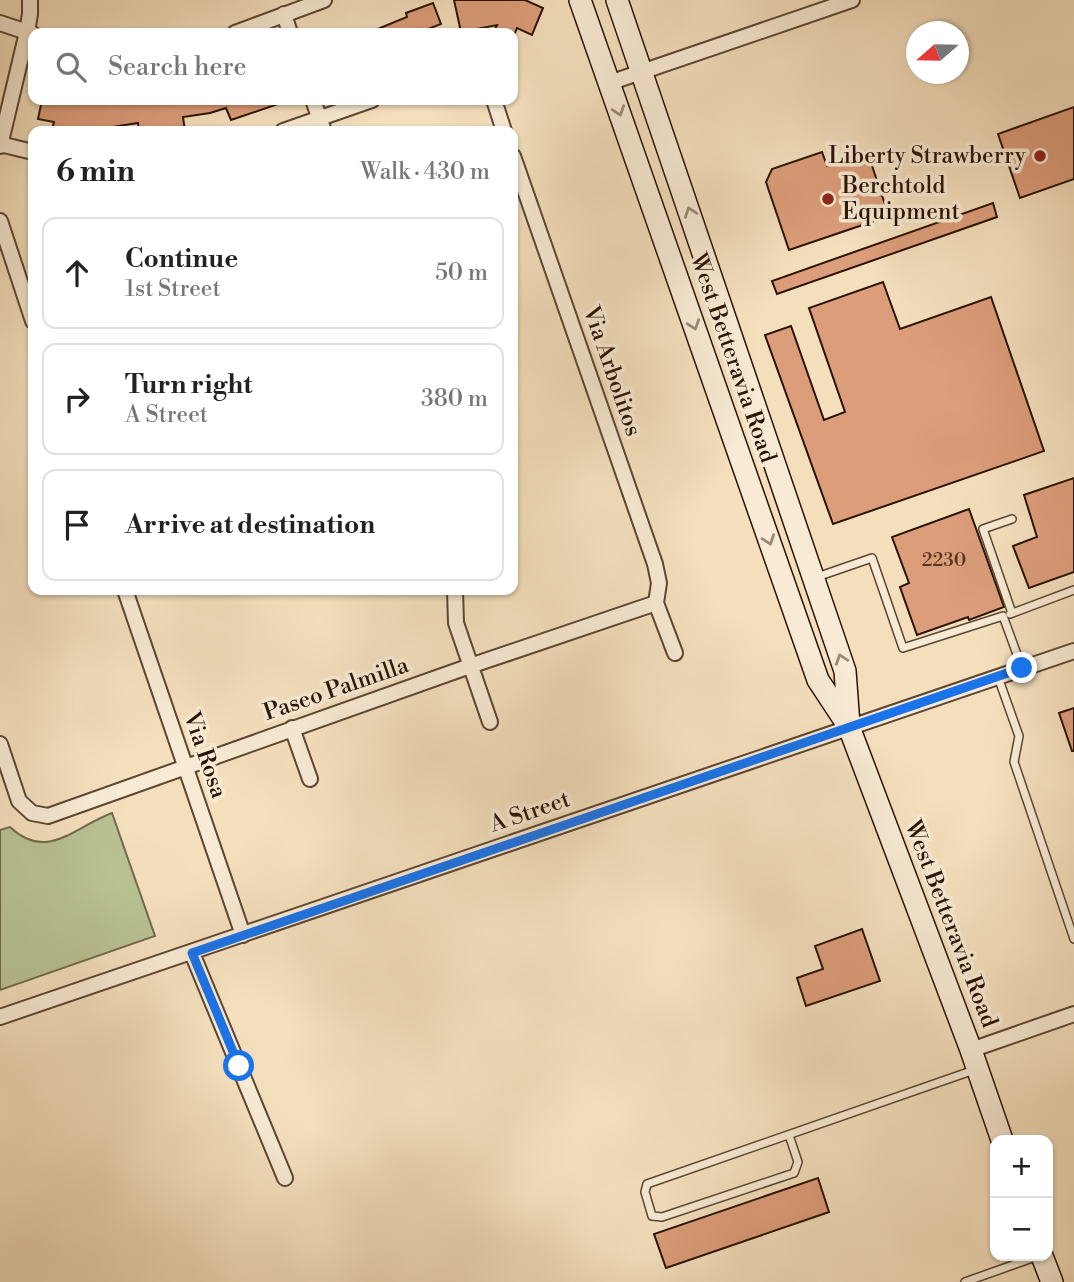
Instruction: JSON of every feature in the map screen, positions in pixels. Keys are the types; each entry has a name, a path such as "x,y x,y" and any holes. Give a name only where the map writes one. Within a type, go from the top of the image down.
{"street":[{"path":"30,0 30,28"},
{"path":"248,28 324,0"},
{"name":"West Betteravia Road","path":"580,0 818,680 849,727 1000,1135"},
{"name":"West Betteravia Road","path":"617,0 845,671 849,727"},
{"path":"609,83 852,0"},
{"path":"284,14 288,28"},
{"path":"0,23 28,32"},
{"path":"28,40 0,145 28,151"},
{"path":"315,105 322,125 362,105"},
{"path":"496,105 502,126"},
{"name":"Via Arbolitos","path":"518,170 655,564 659,583 656,603"},
{"path":"0,221 28,306"},
{"name":"Via Rosa","path":"127,595 243,935"},
{"path":"455,595 456,623 490,722"},
{"path":"656,603 675,653"},
{"name":"Paseo Palmilla","path":"0,744 19,801 32,813 48,816 292,728 656,603"},
{"name":"A Street","path":"0,1017 1074,650"},
{"path":"292,728 310,779"},
{"path":"192,953 285,1178"},
{"path":"974,1059 1074,1014"},
{"path":"1043,1261 1052,1282"}],"lane":[{"path":"1012,519 983,529 1012,613"},
{"path":"814,579 873,558 903,648 1074,590"},
{"path":"1003,616 1022,668"},
{"path":"998,676 1019,736 1014,762 1074,939"},
{"path":"789,1135 798,1162 794,1173 662,1217 652,1216 645,1192 647,1184 789,1135 974,1059"},
{"path":"965,1282 1026,1261"}],"green space":[{"path":"112,813 155,936 0,990 0,830 10,827 23,837 36,842 49,842"}],"building":[{"path":"454,0 525,0 543,8 532,35 518,28 496,28 497,25 460,28"},
{"path":"433,3 441,24 431,28 380,28 407,17 406,13"},
{"path":"41,105 275,105 231,120 226,108 183,117 184,126 138,126 138,123 118,126 53,126 54,122 38,119"},
{"name":"Liberty Strawberry","path":"1074,107 1074,179 1020,198 998,134"},
{"name":"Berchtold Equipment","path":"867,151 889,216 789,250 766,182 772,169 822,152 827,166"},
{"path":"993,203 997,217 777,294 772,281"},
{"path":"883,282 900,329 991,297 1044,451 833,524 765,335 791,326 824,420 845,412 809,308"},
{"path":"1074,478 1074,572 1029,588 1013,546 1037,537 1024,495"},
{"path":"969,509 1004,607 917,635 900,587 909,583 892,537"},
{"path":"1074,708 1074,751 1072,751 1059,713"},
{"path":"862,929 880,981 806,1006 797,978 823,969 815,946"},
{"path":"818,1178 829,1212 666,1268 654,1234"}],"place":[{"name":"Liberty Strawberry","path":"1040,156"},
{"name":"Berchtold Equipment","path":"828,199"}],"route":[{"path":"239,1066 192,953 1022,668"}]}
